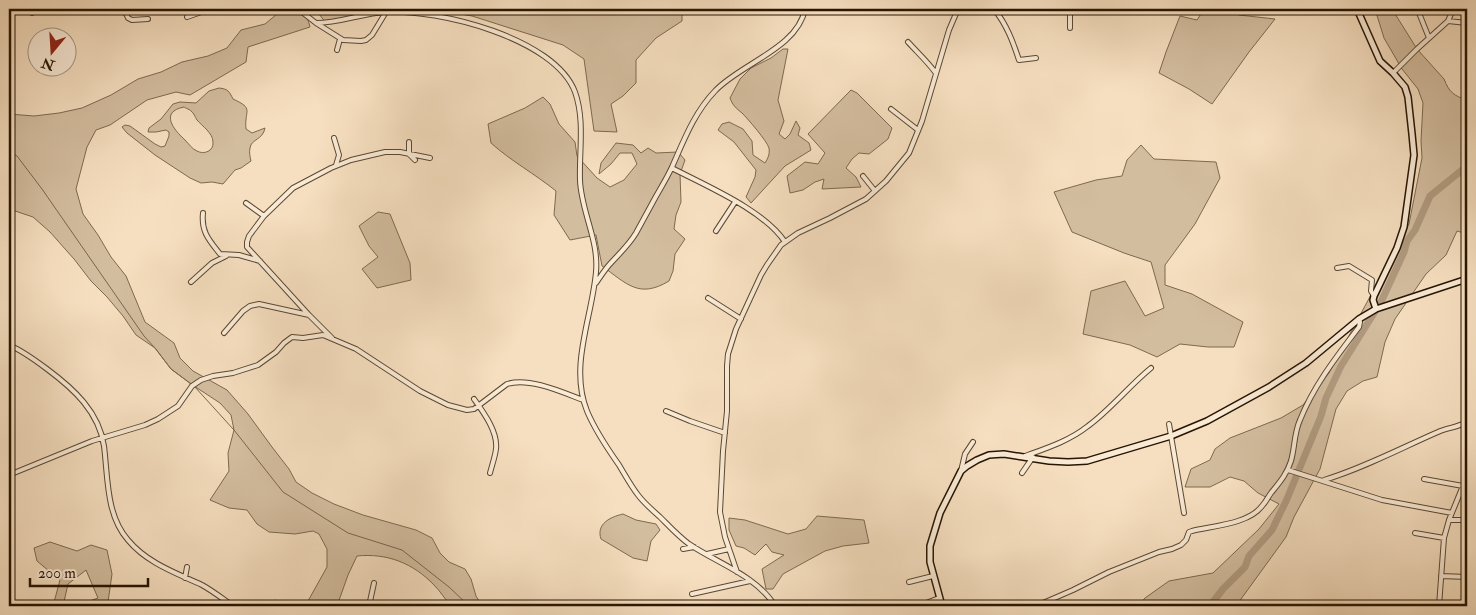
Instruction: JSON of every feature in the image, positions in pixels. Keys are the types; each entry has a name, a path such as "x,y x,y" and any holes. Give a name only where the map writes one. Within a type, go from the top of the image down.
{"main road":[{"path":"1357,9 1380,61 1405,88 1408,98 1414,155 1402,237 1374,296 1373,300 1376,309"},
{"path":"942,606 933,576 929,552 932,539 940,513 961,471 977,460 1004,454 1049,461 1087,461 1171,436 1207,421 1269,387 1306,363 1359,319 1376,309 1467,279"}],"street":[{"path":"32,13 36,9"},
{"path":"124,9 128,18 132,20 148,19"},
{"path":"187,18 210,9"},
{"path":"298,9 316,24 340,39 349,41 366,40 372,35 386,12"},
{"path":"594,285 636,234 672,168 687,133 705,103 723,83 768,53 793,32 800,25 805,9"},
{"path":"737,572 722,525 720,512 727,410 728,354 736,329 766,265 785,242 798,233 866,199 895,170 908,153 918,130 948,30 958,9"},
{"path":"994,9 1006,26 1019,60 1036,58"},
{"path":"1042,9 1048,9"},
{"path":"1070,9 1070,28"},
{"path":"1393,73 1448,21 1451,9"},
{"path":"316,24 386,12 403,12 439,17 494,30 519,42 544,57 569,80 578,106 581,156 580,181 583,203 595,250 596,268 581,359 580,388 590,419 640,498 678,535 694,547 751,581 765,593 775,606"},
{"path":"1419,13 1428,38"},
{"path":"1448,21 1467,23"},
{"path":"337,50 340,39"},
{"path":"908,42 936,72"},
{"path":"891,109 918,130"},
{"path":"334,138 339,155 336,165"},
{"path":"409,142 409,154 415,160"},
{"path":"334,339 309,315 247,247 249,236 264,216 293,188 336,165 369,154 385,152 430,158"},
{"path":"672,168 735,202 766,222 776,230 785,242"},
{"path":"863,176 875,191"},
{"path":"246,202 264,216"},
{"path":"716,231 735,202"},
{"path":"203,213 203,228 206,237 220,254 245,257 262,262"},
{"path":"191,282 212,263 228,255"},
{"path":"1337,268 1350,266 1372,280 1374,296"},
{"path":"708,298 742,319"},
{"path":"224,333 243,311 250,306 259,304 309,315"},
{"path":"1036,606 1109,572 1182,545 1189,532 1226,525 1254,513 1262,506 1288,470 1296,431 1308,401 1359,326 1359,319"},
{"path":"9,475 54,456 158,419 178,406 192,386 200,380 258,365 276,352 292,336 308,338 315,335 323,335 334,339 356,349 420,391 448,405 467,410 480,406 507,384 514,382 529,383 563,392 583,400"},
{"path":"9,345 35,360 73,389 98,424 102,438 112,510 118,525 128,540 139,551 158,564 212,591 233,606"},
{"path":"1025,456 1057,445 1088,426 1151,368"},
{"path":"474,400 480,406 491,427 496,442 490,473"},
{"path":"666,410 725,434"},
{"path":"1323,481 1380,459 1441,430 1460,426 1467,421"},
{"path":"1169,424 1184,513"},
{"path":"961,471 965,454 973,442"},
{"path":"1022,472 1032,457"},
{"path":"1288,470 1382,500 1452,513"},
{"path":"1439,606 1444,538 1449,520 1467,476"},
{"path":"1424,479 1463,486"},
{"path":"1449,520 1467,520"},
{"path":"1415,533 1444,538"},
{"path":"683,549 694,547"},
{"path":"707,554 729,549"},
{"path":"185,578 187,567"},
{"path":"909,582 933,576"},
{"path":"1441,576 1467,577"},
{"path":"692,594 751,581"},
{"path":"369,606 374,584"},
{"path":"911,606 921,605 939,598"}],"shaded area":[{"path":"283,9 294,9 304,14 310,27 248,47 246,62 190,95 176,92 147,100 110,125 96,130 87,147 76,189 83,214 126,276 145,322 174,343 180,358 193,371 227,390 248,414 289,469 296,482 312,493 334,504 363,515 416,530 432,538 440,553 449,562 465,569 482,606 451,606 426,577 408,565 389,558 368,555 357,556 337,606 309,606 308,601 327,567 327,549 319,534 313,531 295,534 269,532 257,524 247,510 229,508 210,500 229,471 228,453 234,430 231,415 220,403 171,369 155,348 136,335 123,316 50,232 33,217 9,209 9,114 34,116 82,108 111,95 138,79 161,72 182,62 208,56 227,48 241,30 265,24"},
{"path":"315,9 376,9 326,23"},
{"path":"394,9 682,9 682,21 656,38 636,60 636,83 623,96 611,104 617,132 594,131 584,59 563,45 472,16 443,11"},
{"path":"1204,9 1230,9 1239,15 1275,19 1212,104 1159,73 1180,16 1197,20"},
{"path":"1375,9 1392,9 1417,49 1444,79 1450,90 1455,95 1467,100 1467,234 1457,231 1446,255 1426,274 1395,319 1385,342 1377,377 1363,381 1347,391 1336,409 1320,469 1294,517 1286,537 1236,606 1138,606 1145,598 1169,581 1213,573 1259,529 1279,504 1258,493 1244,481 1230,477 1210,487 1185,487 1191,469 1210,460 1215,449 1230,438 1281,418 1303,405 1329,373 1409,224 1422,158 1423,103 1418,89 1402,69 1384,38"},
{"path":"783,49 788,49 778,100 784,121 779,134 785,139 790,134 796,121 800,128 798,135 809,143 811,150 785,166 751,203 746,197 756,170 734,142 718,130 722,124 729,122 743,129 752,141 753,155 765,163 769,154 768,145 753,125 735,107 730,98 740,79 751,68 771,58"},
{"path":"219,88 224,89 229,92 233,99 244,105 247,111 246,129 252,133 265,128 262,135 251,145 251,161 235,170 223,184 201,183 190,178 155,155 122,127 125,125 130,126 155,144 161,147 165,146 169,132 166,130 148,132 149,128 161,119 173,104 180,102 196,103 209,91","holes":["184,107 192,112 213,139 213,145 210,150 203,153 194,149 173,126 170,117 172,113 176,109"]},
{"path":"851,90 857,93 892,128 888,139 869,154 859,153 846,168 856,177 861,187 822,189 824,179 815,182 803,190 790,193 787,176 805,162 818,164 825,153 808,134"},
{"path":"543,97 550,104 559,124 575,142 577,156 597,178 610,187 624,180 637,164 632,153 620,153 599,174 601,163 616,143 633,145 641,153 648,148 656,153 678,152 685,160 680,174 681,202 676,215 674,229 685,239 675,254 673,271 669,281 649,289 641,289 626,283 602,266 596,235 570,240 554,215 556,191 491,143 488,124 525,108"},
{"path":"1141,145 1154,159 1216,162 1220,178 1195,224 1165,265 1165,285 1192,294 1243,322 1234,347 1180,344 1157,357 1130,345 1083,334 1091,291 1125,281 1145,316 1164,308 1151,262 1072,232 1054,192 1096,180 1122,176 1127,160"},
{"path":"378,212 390,214 410,263 411,280 377,288 362,269 378,257 369,246 359,226"},
{"path":"623,514 636,520 656,524 660,530 651,541 647,561 633,558 601,539 600,529 602,525 609,519"},
{"path":"817,516 864,520 869,543 843,546 825,551 783,574 773,589 766,589 762,569 784,555 772,552 766,544 755,555 744,548 736,546 729,530 729,518 745,520 788,534 806,529"},
{"path":"50,542 77,551 91,545 107,550 112,574 108,602 105,606 76,606 98,598 86,570 68,584 63,606 53,606 60,580 37,561 34,548"}],"waterway":[{"path":"9,151 17,156 42,189 144,336 171,369 191,384"},
{"path":"1210,606 1223,589 1245,567 1249,556 1272,530 1287,499 1321,416 1326,398 1341,366 1381,302 1404,252 1407,241 1415,230 1430,196 1467,166"},
{"path":"194,386 234,430 283,492 348,533 402,550 449,587 469,606"}]}
